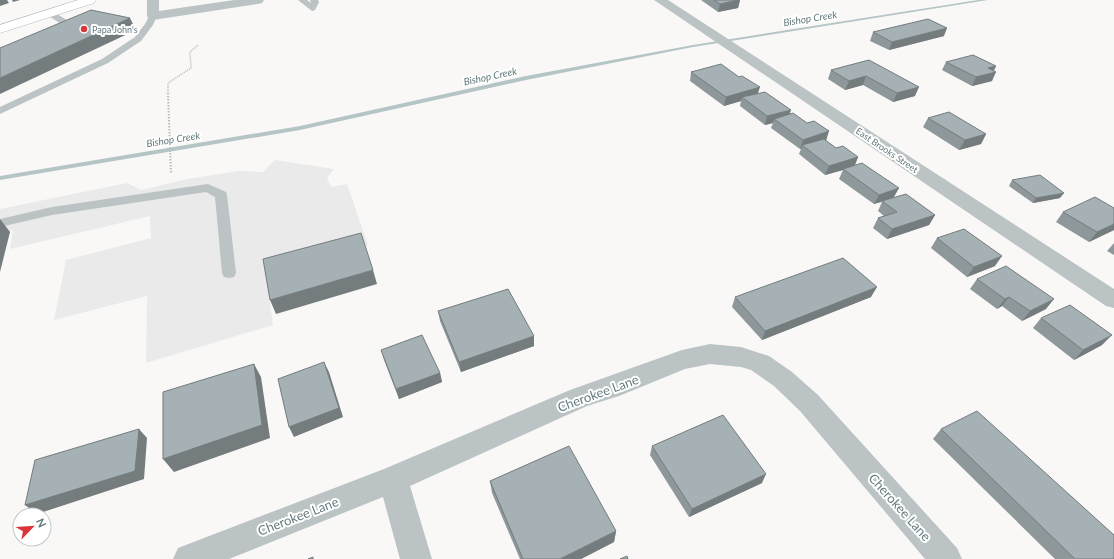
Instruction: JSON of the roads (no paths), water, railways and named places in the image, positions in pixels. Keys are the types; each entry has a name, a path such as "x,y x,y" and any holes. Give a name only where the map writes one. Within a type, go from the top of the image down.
{"main road":[{"path":"0,29 90,0"}],"street":[{"path":"153,0 153,16 258,0"},
{"name":"East Brooks Street","path":"660,0 1114,300"},
{"name":"Cherokee Lane","path":"189,559 393,479 579,398 610,388 682,360 710,354 741,357 760,363 783,379 809,403 946,559"},
{"path":"393,479 416,559"}],"lane":[{"path":"302,0 312,8 315,2 314,0"},
{"path":"47,33 68,24 49,12"},
{"path":"0,111 105,61 138,39 149,25 153,16"},
{"path":"0,223 52,212 208,188 221,195 229,273"}],"waterway":[{"name":"Bishop Creek","path":"0,178 300,128 526,78 693,46 986,0"}],"place":[{"name":"Papa John's","path":"84,29"}]}
